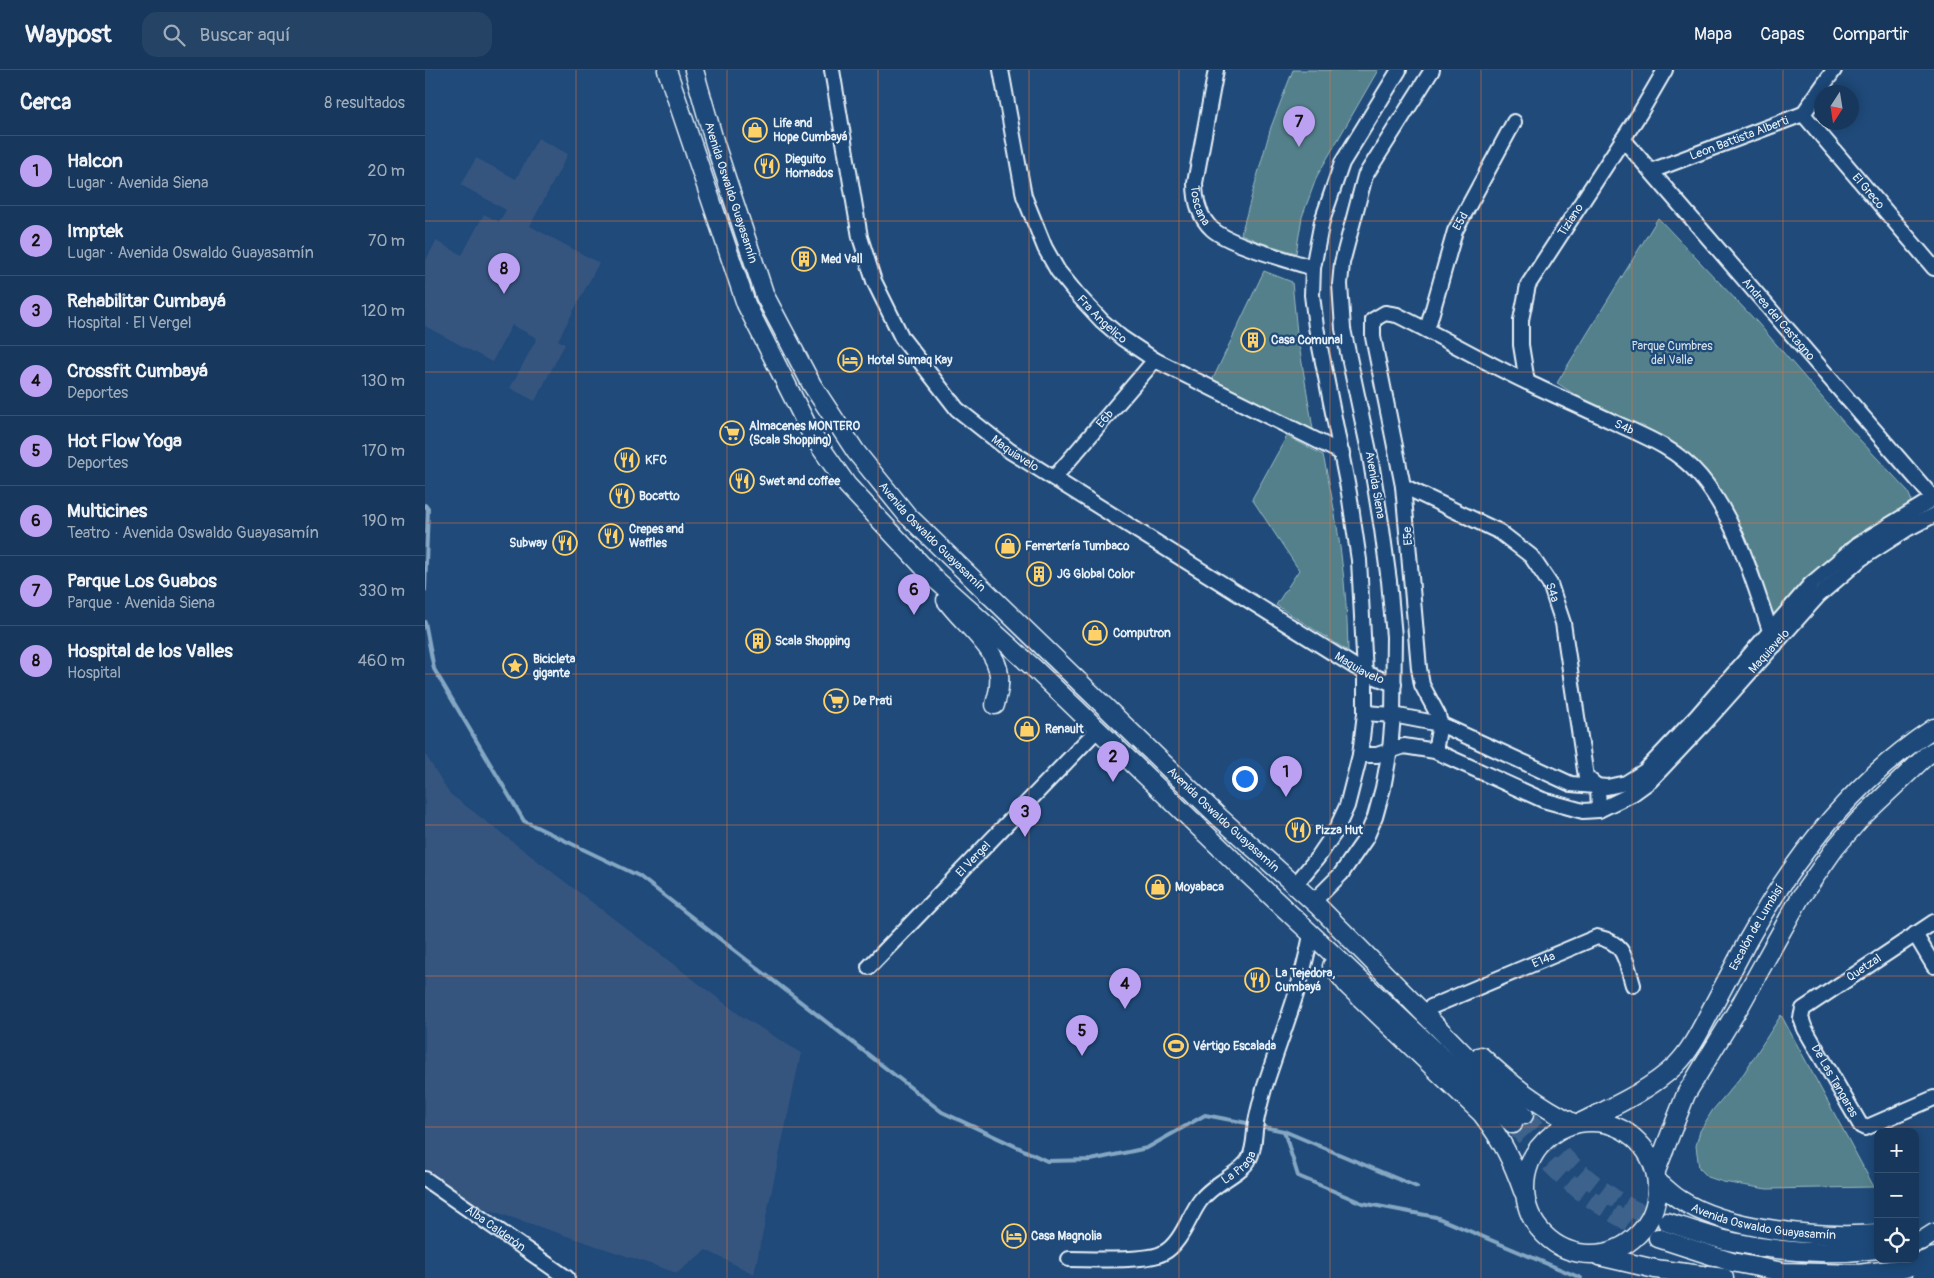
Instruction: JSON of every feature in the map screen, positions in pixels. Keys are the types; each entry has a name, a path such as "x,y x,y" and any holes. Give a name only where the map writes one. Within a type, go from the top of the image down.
{"main road":[{"name":"Avenida Oswaldo Guayasamín","path":"667,70 746,304 812,435 847,485 934,578 1036,670 1277,901 1518,1120 1315,904 1218,816 907,515 856,452 812,385 765,296 715,144 694,70"},
{"path":"934,578 952,609 991,652 998,668 1000,685 995,705"},
{"name":"Escalón de Lumbisí","path":"1579,1123 1641,1091 1677,1064 1697,1036 1778,888 1817,836 1835,814 1893,757 1934,728"},
{"name":"Escalón de Lumbisí","path":"1657,1176 1686,1094 1741,1004 1799,898 1835,848 1860,819 1926,756 1934,751"},
{"name":"Avenida Oswaldo Guayasamín","path":"1277,901 1348,986 1482,1114 1501,1138 1513,1162 1525,1194"},
{"name":"Avenida Oswaldo Guayasamín","path":"1315,904 1346,928 1511,1084 1545,1108 1579,1123"},
{"path":"1593,1255 1615,1251 1633,1240 1648,1224 1657,1203 1657,1176 1648,1153 1628,1133 1620,1128 1601,1122 1579,1123 1558,1131 1543,1142 1532,1158 1525,1175 1525,1194 1528,1210 1536,1225 1547,1238 1561,1248 1655,1269 1724,1278"},
{"name":"Avenida Oswaldo Guayasamín","path":"1657,1176 1679,1199 1726,1219 1759,1227 1832,1235 1874,1234"},
{"name":"Avenida Oswaldo Guayasamín","path":"1667,1222 1733,1242 1790,1251 1859,1252 1874,1250"},
{"path":"1919,1228 1934,1224"},
{"path":"1919,1241 1934,1233"},
{"path":"1659,1238 1732,1262 1783,1272 1858,1274 1905,1268 1934,1257"},
{"path":"1922,1278 1934,1273"}],"street":[{"name":"Maquiavelo","path":"833,70 860,237 874,281 902,338 957,409 1009,451 1365,673 1394,684"},
{"name":"Fra Angelico","path":"1001,70 1024,196 1045,248 1058,271 1102,321 1122,338 1155,360 1342,453"},
{"name":"Toscana","path":"1215,70 1195,183 1195,197 1200,213 1212,229 1235,242 1313,268"},
{"path":"1295,885 1335,832 1347,806 1361,754 1365,713 1365,673 1359,560 1342,453 1316,326 1312,295 1313,268 1322,221 1342,163 1399,70"},
{"name":"Avenida Siena","path":"1315,904 1341,874 1366,838 1375,817 1390,750 1393,715 1393,637 1382,529 1370,456 1343,329 1340,284 1348,235 1365,176 1432,70"},
{"name":"Tiziano","path":"1527,382 1521,345 1521,320 1528,285 1623,139 1665,70"},
{"name":"Leon Battista Alberti","path":"1651,171 1803,114 1834,70"},
{"name":"El Greco","path":"1803,114 1934,268"},
{"name":"E5d","path":"1427,330 1455,231 1514,122"},
{"name":"Andrea del Castagno","path":"1623,139 1934,498"},
{"name":"S4b","path":"1373,320 1385,313 1391,314 1427,330 1527,382 1654,440 1685,459 1714,495 1733,530 1753,574 1773,639"},
{"name":"E5e","path":"1373,320 1373,337 1403,486 1419,668 1422,685 1438,716 1440,724"},
{"name":"E6b","path":"1054,478 1155,360"},
{"name":"S4a","path":"1403,486 1500,532 1531,556 1550,584 1563,623 1581,781 1573,809"},
{"name":"Maquiavelo","path":"1361,754 1377,755 1404,746 1435,751 1543,800 1583,811 1599,810 1632,794 1650,781 1773,639 1811,584 1857,546 1934,498"},
{"name":"Maquiavelo","path":"1598,787 1626,782 1645,771 1817,596 1862,558 1907,529 1934,515"},
{"path":"1365,713 1393,715 1440,724 1564,781 1581,781 1598,787 1599,810"},
{"path":"1435,751 1440,724"},
{"name":"El Vergel","path":"869,967 1098,729"},
{"name":"Quetzal","path":"1801,1018 1803,1009 1934,922"},
{"path":"1915,934 1934,966"},
{"name":"E14a","path":"1431,1007 1597,937 1611,940 1618,945 1623,954 1633,985"},
{"name":"La Praga","path":"1069,1259 1149,1257 1162,1254 1170,1249 1177,1240 1206,1193 1217,1183 1242,1168 1248,1161 1252,1151 1256,1122 1265,1088 1298,988 1310,940"},
{"name":"De Las Tangaras","path":"1801,1018 1861,1126 1865,1128 1934,1098"},
{"name":"Alba Calderón","path":"425,1179 567,1278"}],"shaded area":[{"path":"538,138 568,154 530,226 599,263 558,340 565,344 535,401 510,388 537,338 512,325 492,362 425,326 425,262 436,241 462,255 484,214 499,222 506,210 461,185 476,158 516,179"},
{"path":"425,754 450,794 740,1015 801,1053 754,1274 706,1250 677,1273 480,1207 425,1170"}],"green space":[{"path":"1293,70 1378,70 1317,176 1302,217 1296,253 1259,242 1241,234 1271,127"},
{"name":"Parque Cumbres del Valle","path":"1658,218 1757,322 1845,424 1907,490 1911,499 1909,509 1778,618 1770,608 1757,564 1716,483 1691,456 1580,398 1557,383"},
{"path":"1264,271 1292,282 1297,333 1314,435 1210,385"},
{"path":"1287,436 1323,455 1341,552 1346,601 1348,651 1276,605 1299,570 1252,499"},
{"path":"1781,1015 1874,1187 1767,1189 1723,1182 1708,1177 1699,1168 1696,1146 1700,1131 1712,1111 1744,1073"}],"waterway":[{"path":"425,505 428,509 425,590"},
{"path":"425,622 434,669 524,821 639,876 942,1112 1047,1161 1091,1160 1147,1148 1205,1115 1252,1124"},
{"path":"1259,1126 1284,1131 1417,1187"},
{"path":"1284,1131 1298,1176 1362,1203 1436,1217 1581,1278"}],"tunnel":[{"path":"1524,1115 1574,1166 1601,1189 1631,1208 1667,1222"},
{"path":"1513,1124 1552,1166 1581,1192 1619,1217 1658,1238"}],"place":[{"name":"Life and Hope Cumbayá","path":"755,130"},
{"name":"Parque Los Guabos","path":"1299,147"},
{"name":"Dieguito Hornados","path":"767,166"},
{"name":"Med Vall","path":"804,259"},
{"name":"Hospital de los Valles","path":"504,294"},
{"name":"Casa Comunal","path":"1253,340"},
{"name":"Hotel Sumaq Kay","path":"850,360"},
{"name":"Almacenes MONTERO (Scala Shopping)","path":"732,433"},
{"name":"KFC","path":"627,460"},
{"name":"Swet and coffee","path":"742,481"},
{"name":"Bocatto","path":"622,496"},
{"name":"Crepes and Waffles","path":"611,536"},
{"name":"Subway","path":"565,543"},
{"name":"Ferrertería Tumbaco","path":"1008,546"},
{"name":"JG Global Color","path":"1039,574"},
{"name":"Multicines","path":"914,615"},
{"name":"Computron","path":"1095,633"},
{"name":"Scala Shopping","path":"758,641"},
{"name":"Bicicleta gigante","path":"515,666"},
{"name":"De Prati","path":"836,701"},
{"name":"Renault","path":"1027,729"},
{"name":"Imptek","path":"1113,782"},
{"name":"Halcon","path":"1286,797"},
{"name":"Pizza Hut","path":"1298,830"},
{"name":"Rehabilitar Cumbayá","path":"1025,837"},
{"name":"Moyabaca","path":"1158,887"},
{"name":"La Tejedora, Cumbayá","path":"1257,980"},
{"name":"Crossfit Cumbayá","path":"1125,1009"},
{"name":"Vértigo Escalada","path":"1176,1046"},
{"name":"Hot Flow Yoga","path":"1082,1056"},
{"name":"Casa Magnolia","path":"1014,1236"}]}
